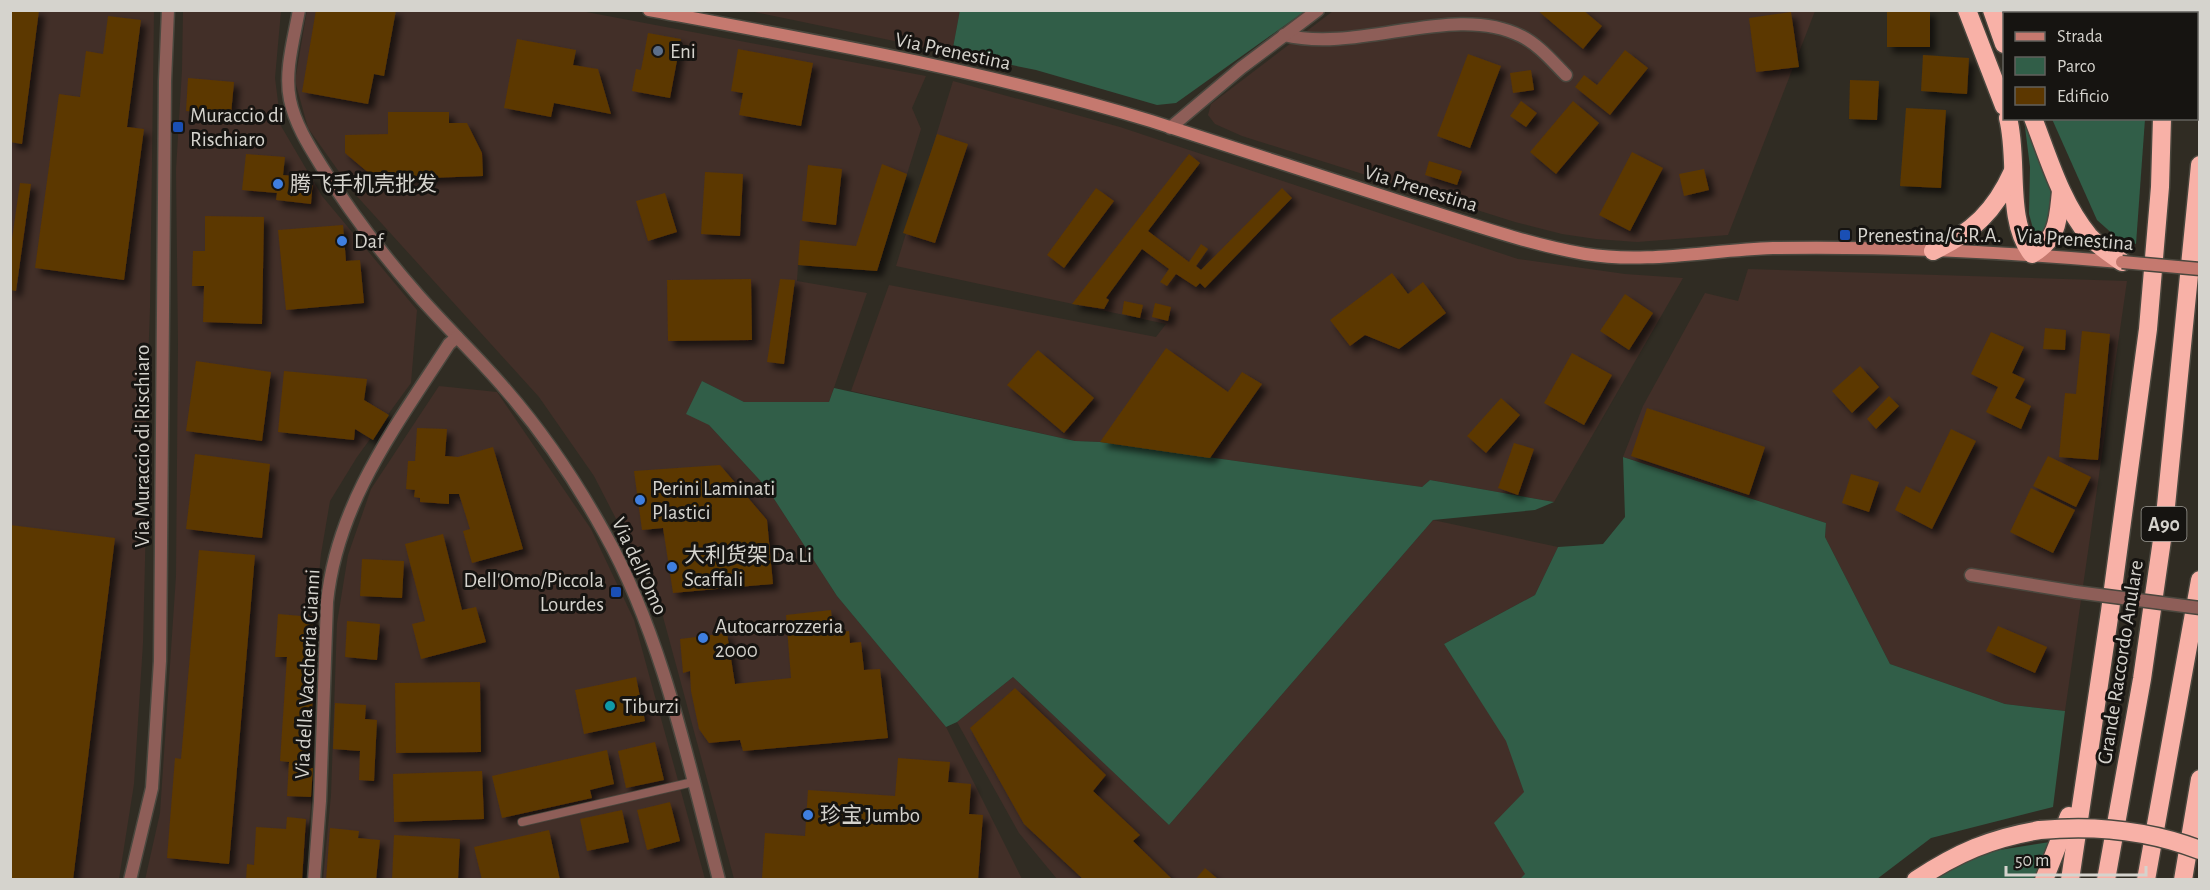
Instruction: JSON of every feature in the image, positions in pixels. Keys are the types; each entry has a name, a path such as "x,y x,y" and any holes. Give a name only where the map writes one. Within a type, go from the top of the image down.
{"highway":[{"path":"1967,10 2003,103"},
{"path":"1992,10 2003,41"},
{"path":"2008,120 2020,234 2032,254 2046,245 2055,230 2061,191"},
{"path":"2034,120 2061,191 2089,235 2122,262"},
{"path":"2070,879 2148,329 2160,187 2162,120"},
{"name":"Grande Raccordo Anulare","path":"2106,879 2142,679 2164,526 2199,165"},
{"path":"1933,251 1975,227 1985,217 2004,190 2014,169"},
{"path":"2146,879 2199,580"},
{"path":"2044,879 2086,773"},
{"path":"2183,879 2199,780"},
{"path":"1916,879 1949,858 1975,846 1999,838 2040,830 2078,828 2122,830 2156,836 2199,850"}],"main road":[{"name":"Via Prenestina","path":"649,10 1004,81 1170,128 1513,237 1599,256 1660,257 1767,248 1869,248 2032,254 2199,268"}],"street":[{"name":"Via Muraccio di Rischiaro","path":"130,879 152,789 160,660 165,105 168,10"},
{"name":"Via dell'Omo","path":"299,10 288,88 292,109 299,126 355,216 418,295 505,388 539,430 595,516 621,564 655,652 719,879"},
{"path":"1170,128 1232,75 1318,10"},
{"path":"1284,35 1310,40 1340,40 1440,26 1482,25 1511,32 1529,40 1566,75"},
{"name":"Via della Vaccheria Gianni","path":"314,879 320,801 327,602 329,577 336,546 351,506 370,470 449,344 457,337"},
{"path":"1971,575 2199,608"}],"lane":[{"path":"522,822 693,782"}],"shaded area":[{"path":"307,10 581,11 926,76 912,108 921,129 877,271 798,265 797,281 867,293 829,402 744,402 702,381 709,425 767,488 837,596 946,727 1022,879 734,879 662,613 648,581 594,476 539,397 354,193 308,128 295,81"},
{"path":"10,11 154,11 150,308 144,477 146,519 143,643 134,784 119,879 11,879"},
{"path":"183,11 281,11 275,78 281,126 322,196 417,310 411,383 357,457 330,501 317,594 311,805 303,879 145,880 160,813 176,576 178,344 176,170"},
{"path":"750,11 960,11 952,53"},
{"path":"1333,11 1815,11 1728,235 1637,242 1562,234 1515,222 1242,136 1215,124 1208,115 1211,104"},
{"path":"953,81 1120,127 1518,259 1625,274 1683,278 1554,502 1430,480 1422,487 1100,442 1075,441 851,391 889,285 1156,337 1166,324 896,266"},
{"path":"1748,269 2127,281 2065,711 2005,704 1890,664 1825,537 1826,523 1623,457 1643,406 1705,293 1738,301"},
{"path":"439,386 497,392 591,529 634,620 705,879 323,880 331,795 337,623 348,555 371,489"},
{"path":"1433,520 1558,547 1535,595 1444,644 1507,741 1524,792 1529,879 1057,879 1019,833 957,722 1013,677 1169,825"}],"green space":[{"path":"960,10 1305,11 1176,103 1157,105 1036,70 952,53"},
{"path":"2006,11 2154,11 2154,12"},
{"path":"2024,120 2049,178 2051,194 2049,220 2046,229 2039,234 2034,232 2029,214 2030,167"},
{"path":"2052,120 2145,120 2136,244 2115,236 2097,220"},
{"path":"702,381 744,402 829,402 834,388 1075,441 1100,442 1422,487 1430,480 1554,502 1535,510 1433,520 1169,825 1013,677 957,722 946,727 837,596 767,488 709,425 686,414"},
{"path":"1623,457 1826,523 1825,537 1890,664 2005,704 2065,711 2053,807 1931,838 1877,879 1520,879 1525,874 1494,823 1524,792 1506,741 1444,644 1535,595 1558,547 1603,544 1625,517"},
{"path":"2050,842 2034,879 1934,880 1973,858 1993,851"}],"building":[{"path":"10,10 39,10 22,144 10,142"},
{"path":"316,10 396,10 384,76 374,74 368,104 302,92"},
{"path":"1537,10 1583,10 1602,26 1583,49"},
{"path":"1887,10 1930,10 1930,47 1887,47"},
{"path":"1791,12 1799,67 1756,72 1749,18"},
{"path":"108,16 141,20 127,127 144,129 124,280 35,268 59,94 80,97 86,51 103,54"},
{"path":"648,33 681,39 670,98 632,91 636,69 641,70"},
{"path":"517,39 576,50 573,65 598,69 611,114 554,103 551,117 504,108"},
{"path":"738,49 813,63 801,126 739,115 743,93 731,91"},
{"path":"1625,50 1648,68 1610,115 1575,87 1584,75 1597,85"},
{"path":"1468,54 1501,66 1470,148 1437,136"},
{"path":"1923,55 1969,58 1967,94 1921,91"},
{"path":"1531,70 1534,90 1513,93 1510,73"},
{"path":"188,78 234,82 231,114 186,111"},
{"path":"1850,80 1879,81 1877,120 1849,119"},
{"path":"1521,101 1537,113 1526,127 1510,116"},
{"path":"1573,101 1599,123 1556,174 1530,152"},
{"path":"1906,108 1946,110 1941,188 1900,186"},
{"path":"388,112 449,112 449,123 467,123 482,153 483,176 377,180 345,153 345,135 388,134"},
{"path":"937,134 968,144 935,243 903,233"},
{"path":"1632,152 1663,168 1630,231 1599,215"},
{"name":"腾飞手机壳批发","path":"246,154 285,157 283,175 313,178 311,204 276,200 277,193 242,190"},
{"path":"1189,154 1200,163 1148,231 1189,262 1201,244 1208,249 1196,266 1201,270 1282,188 1292,198 1205,288 1200,283 1196,287 1176,274 1167,286 1160,282 1169,269 1142,249 1106,298 1109,300 1104,309 1072,304"},
{"path":"1429,161 1462,171 1457,185 1425,175"},
{"path":"882,164 907,174 877,271 798,265 800,240 856,246"},
{"path":"808,165 842,169 836,225 802,221"},
{"path":"1704,169 1709,190 1684,196 1679,174"},
{"path":"705,172 743,174 740,236 701,234"},
{"path":"20,183 31,184 16,291 10,290 10,253"},
{"path":"1096,188 1114,201 1064,268 1047,255"},
{"path":"665,193 677,232 648,241 636,201"},
{"path":"205,216 264,217 262,324 203,322 204,286 192,286 193,251 205,251"},
{"path":"343,225 346,261 360,260 364,303 286,310 278,230"},
{"path":"1392,273 1408,294 1423,282 1446,313 1399,349 1365,335 1350,346 1330,320"},
{"path":"751,279 752,340 668,341 667,280"},
{"path":"780,279 795,280 784,364 767,362"},
{"path":"1625,294 1653,313 1629,350 1600,331"},
{"path":"1124,301 1143,305 1140,318 1122,314"},
{"path":"1155,303 1171,307 1168,321 1152,317"},
{"path":"2045,328 2066,330 2065,350 2043,349"},
{"path":"2082,331 2110,334 2098,460 2059,457 2065,393 2076,394"},
{"path":"1991,332 2024,347 2012,373 2025,379 2015,398 2031,406 2021,429 1986,412 1998,387 1971,374"},
{"path":"1166,348 1228,392 1242,372 1262,384 1210,458 1100,442"},
{"path":"1038,350 1094,398 1064,433 1007,385"},
{"path":"1572,353 1612,375 1584,425 1544,403"},
{"path":"196,361 271,372 262,441 186,431"},
{"path":"1860,366 1879,387 1852,413 1832,391"},
{"path":"284,371 367,379 364,400 389,415 373,440 355,429 354,440 278,432"},
{"path":"1889,396 1899,406 1876,429 1867,419"},
{"path":"1501,398 1520,415 1486,453 1467,436"},
{"path":"1647,408 1765,447 1749,495 1631,456"},
{"path":"417,428 447,429 445,456 458,457 493,447 523,549 472,563 463,531 470,529 459,494 449,494 449,504 420,502 420,498 414,497 415,490 406,489 408,461 415,461"},
{"path":"1951,429 1976,441 1932,529 1895,510 1906,486 1920,493"},
{"path":"1514,443 1534,449 1518,495 1498,488"},
{"path":"195,454 270,464 262,538 186,529"},
{"path":"2048,456 2091,477 2076,507 2033,486"},
{"path":"720,465 767,520 773,584 673,593 663,528 642,530 634,471"},
{"path":"1851,474 1879,482 1869,512 1842,503"},
{"path":"2031,488 2075,510 2053,553 2010,532"},
{"path":"10,525 115,538 73,880 10,880"},
{"path":"443,534 462,610 476,607 486,642 421,659 412,624 425,621 405,544"},
{"path":"199,550 255,555 229,864 167,858 175,758 181,759"},
{"path":"362,559 404,561 402,598 360,596"},
{"path":"831,610 833,633 849,631 850,643 861,642 864,670 880,669 888,738 743,751 740,740 709,743 699,729 691,691 690,671 683,673 680,639 727,633 735,684 791,678 786,615"},
{"path":"278,614 313,617 310,672 314,673 309,768 313,768 311,797 287,796 289,762 280,761 287,657 275,657"},
{"path":"347,621 380,624 377,660 345,657"},
{"path":"1998,626 2047,647 2035,673 1986,651"},
{"name":"Tiburzi","path":"636,677 645,721 584,734 575,690"},
{"path":"480,682 481,752 396,753 395,683"},
{"path":"1015,688 1106,775 1093,791 1140,835 1133,841 1173,880 1084,880 1024,824 970,728"},
{"path":"335,703 366,705 365,719 377,720 374,781 359,780 360,751 333,749"},
{"path":"655,742 664,780 626,788 618,751"},
{"path":"607,750 614,784 590,790 592,798 502,818 492,776"},
{"path":"898,758 950,762 948,782 971,784 969,814 983,815 978,880 762,878 765,833 805,836 808,790 895,796"},
{"path":"482,771 484,819 394,822 393,774"},
{"path":"670,802 680,841 647,850 637,810"},
{"path":"622,810 629,842 587,851 580,819"},
{"path":"287,817 306,819 302,880 246,880 247,864 254,865 256,827 286,829"},
{"path":"330,828 359,831 358,838 380,840 376,880 326,880"},
{"path":"549,830 560,880 482,880 474,847"},
{"path":"394,835 460,839 458,880 392,880"},
{"path":"1205,868 1219,880 1195,880"}],"place":[{"name":"Eni","path":"658,51"},
{"name":"Muraccio di Rischiaro","path":"178,127"},
{"name":"腾飞手机壳批发","path":"278,184"},
{"name":"Prenestina/G.R.A.","path":"1845,235"},
{"name":"Daf","path":"342,241"},
{"name":"Perini Laminati Plastici","path":"640,500"},
{"name":"大利货架 Da Li Scaffali","path":"672,567"},
{"name":"Dell'Omo/Piccola Lourdes","path":"616,592"},
{"name":"Autocarrozzeria 2000","path":"703,638"},
{"name":"Tiburzi","path":"610,706"},
{"name":"珍宝 Jumbo","path":"808,815"}]}
